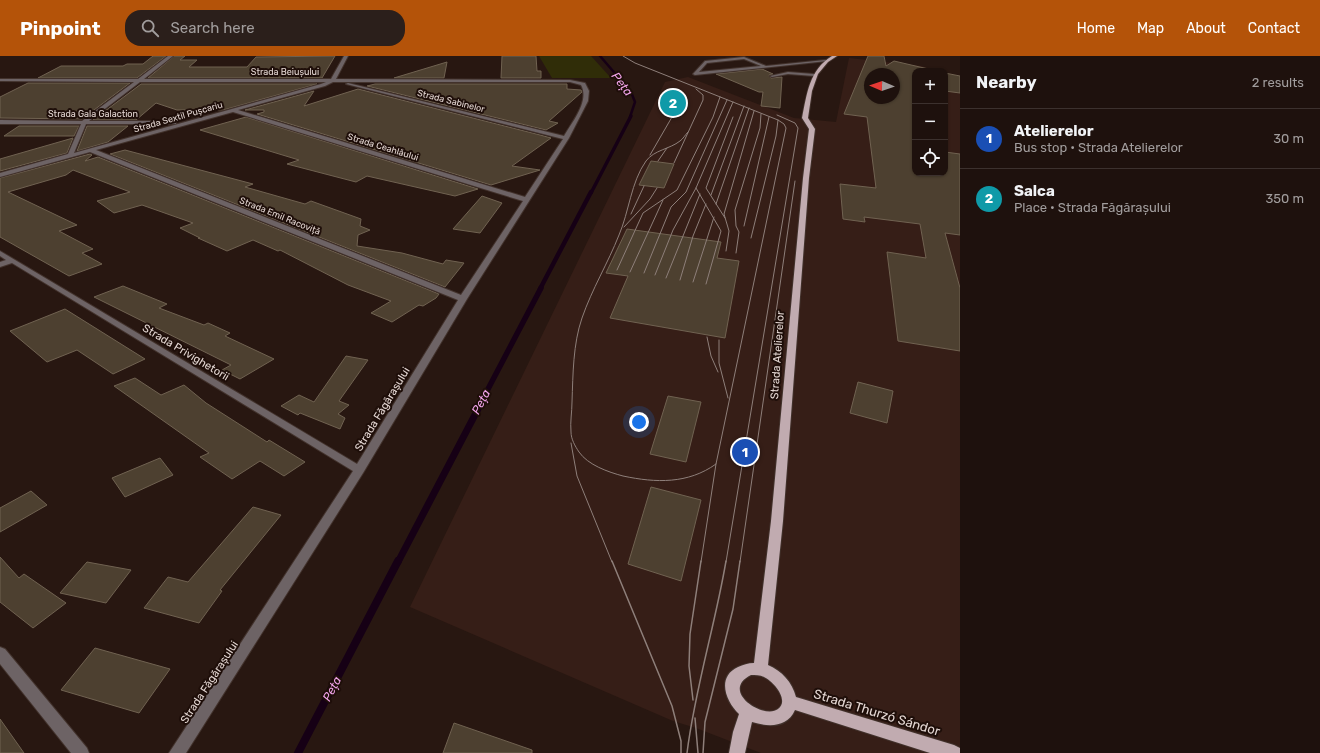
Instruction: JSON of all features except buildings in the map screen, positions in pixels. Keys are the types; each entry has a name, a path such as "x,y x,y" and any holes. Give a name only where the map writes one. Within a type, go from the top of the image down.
{"main road":[{"name":"Strada Atelierelor","path":"760,669 777,521 806,178 812,129 805,118 814,75 820,65 835,56"},
{"path":"750,668 769,672 784,685 789,693 790,702 788,710 783,715 775,718 757,717 740,706 732,690 732,682 736,675 750,668"},
{"name":"Strada Thurzó Sándor","path":"790,702 954,753"},
{"path":"737,753 740,732 748,712"}],"street":[{"path":"70,156 84,122 171,56"},
{"path":"333,80 346,56"},
{"path":"765,66 744,58 706,62 695,74 825,61"},
{"path":"772,76 788,73 814,75"},
{"name":"Strada Beiușului","path":"0,80 570,81"},
{"name":"Strada Sextil Pușcariu","path":"0,175 323,85 333,80"},
{"name":"Strada Sabinelor","path":"333,80 566,138"},
{"name":"Strada Făgărașului","path":"177,753 359,470 463,299 566,138 582,110 587,96 587,92 583,84 570,81"},
{"name":"Strada Ceahlăului","path":"233,110 527,200"},
{"name":"Strada Gala Galaction","path":"0,122 186,123"},
{"name":"Strada Emil Racoviță","path":"91,150 463,299"},
{"name":"Strada Privighetorii","path":"0,253 359,470"},
{"path":"0,265 11,261"},
{"path":"0,653 81,753"}],"shaded area":[{"path":"539,56 591,56 611,78 552,78"},
{"path":"849,58 928,68 912,68 912,176 948,176 948,74 960,77 960,753 761,753 696,728 673,721 410,607 665,82 688,77 794,118 836,122"}],"waterway":[{"name":"Peța","path":"600,56 631,92 635,102 630,117"},
{"name":"Peța","path":"591,193 631,116"},
{"name":"Peța","path":"540,289 591,192"},
{"name":"Peța","path":"477,410 541,288"},
{"name":"Peța","path":"398,562 478,409"},
{"name":"Peța","path":"298,753 398,561"}],"tram line":[{"path":"623,56 635,63 733,102"},
{"path":"674,163 703,100 703,95 696,89"},
{"path":"617,270 643,213 677,190 713,117 720,97"},
{"path":"644,273 671,207 686,192 727,100"},
{"path":"696,188 733,102"},
{"path":"733,102 744,106"},
{"path":"711,195 744,106"},
{"path":"744,106 749,108"},
{"path":"716,204 749,108"},
{"path":"749,108 778,120"},
{"path":"726,251 729,231 724,214 754,111"},
{"path":"736,253 739,232 736,226 735,210 760,128 761,114"},
{"path":"726,562 798,128 795,123 777,115"},
{"path":"650,155 672,117"},
{"path":"716,204 706,188 733,117"},
{"path":"744,226 769,117"},
{"path":"716,464 786,128 784,124 778,120"},
{"path":"751,238 776,136 778,120"},
{"path":"667,148 676,144 688,132"},
{"path":"658,161 667,148"},
{"path":"667,148 649,157 641,169 619,235 590,297 582,318 575,349 573,370 571,435 579,452 588,461 623,476 660,481 671,480 694,475 705,471 716,464"},
{"path":"740,562 795,181"},
{"path":"631,214 644,186"},
{"path":"624,227 650,199 657,188"},
{"path":"655,275 673,230 696,188"},
{"path":"696,188 700,195"},
{"path":"666,278 700,195"},
{"path":"700,195 706,205"},
{"path":"630,272 663,200"},
{"path":"716,204 725,218"},
{"path":"680,280 693,236 706,205"},
{"path":"706,205 714,218"},
{"path":"693,282 714,218"},
{"path":"706,284 721,231 714,218"},
{"path":"707,337 711,356 718,372"},
{"path":"719,340 719,363 728,398"},
{"path":"571,443 577,476 612,562"},
{"path":"701,562 716,464"},
{"path":"612,561 672,706 681,741 681,753"},
{"path":"693,700 689,666 690,634 701,561"},
{"path":"687,753 695,705 726,561"},
{"path":"703,753 705,722 733,609 740,561"},
{"path":"695,718 698,753"}],"place":[{"name":"Salca","path":"673,103"},
{"name":"Atelierelor","path":"745,452"}]}
